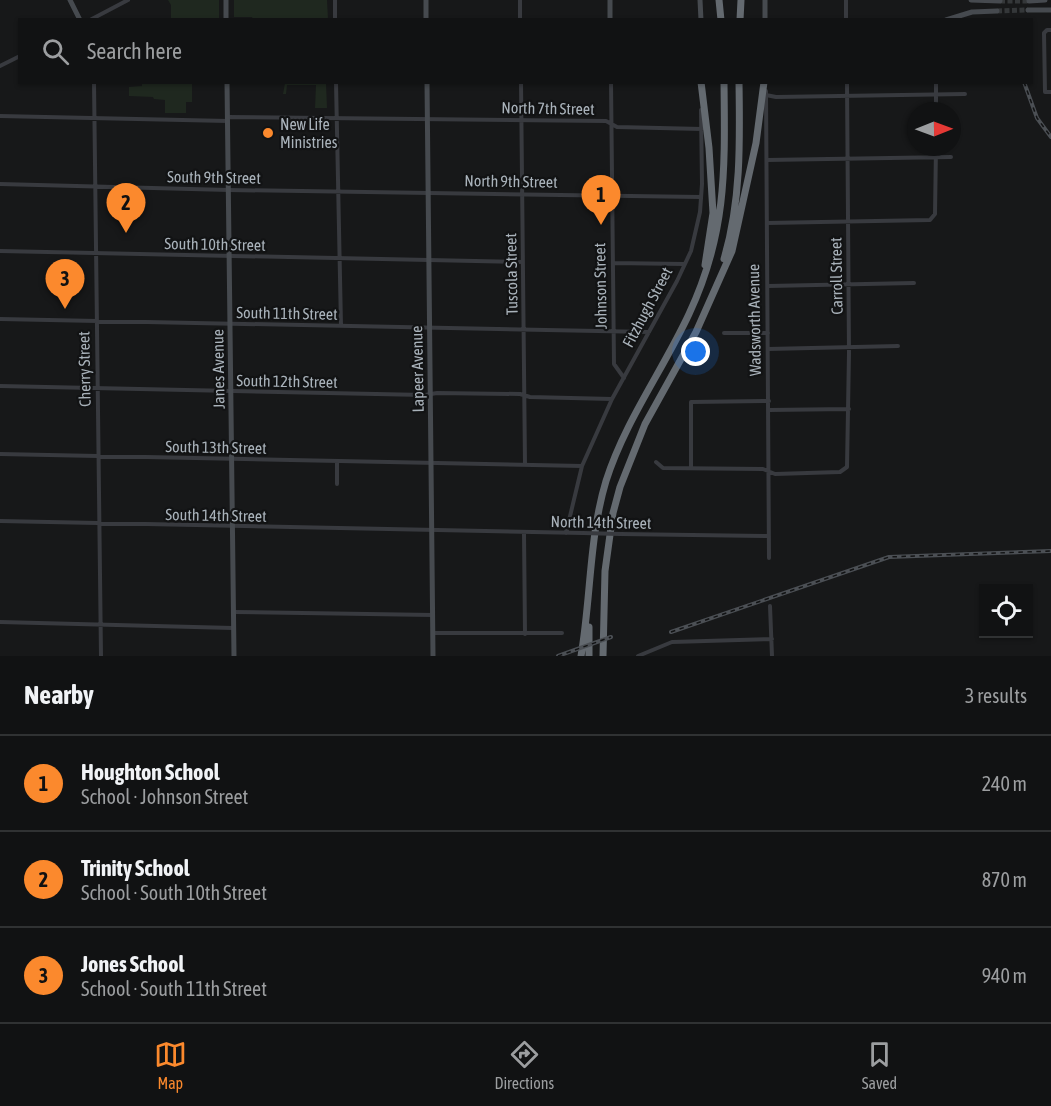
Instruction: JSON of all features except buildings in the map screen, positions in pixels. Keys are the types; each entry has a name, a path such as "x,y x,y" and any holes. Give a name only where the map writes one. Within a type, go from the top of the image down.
{"highway":[{"path":"721,0 722,18"},
{"path":"739,18 740,0"},
{"path":"699,291 713,213 709,148 701,84"},
{"path":"580,656 599,505 615,455 680,332 699,291 713,249 723,198 724,84"},
{"path":"718,282 727,251 738,187 739,84"},
{"path":"603,656 605,571 613,513 620,488 645,424 696,332 732,251 756,143 765,84"},
{"path":"588,606 589,656"}],"street":[{"path":"70,0 79,18"},
{"path":"94,18 128,0"},
{"path":"226,0 226,18"},
{"path":"335,0 335,18"},
{"path":"426,0 426,18"},
{"path":"520,0 520,18"},
{"path":"610,0 610,18"},
{"path":"700,0 701,18"},
{"path":"765,0 765,18"},
{"path":"846,0 846,18"},
{"path":"970,0 1000,1"},
{"path":"1029,1 1045,0"},
{"path":"1028,9 1051,10"},
{"path":"952,18 972,12 997,11"},
{"path":"1051,30 1045,31 1045,92 1051,92"},
{"path":"0,66 18,57"},
{"name":"Cherry Street","path":"94,84 101,656"},
{"name":"Janes Avenue","path":"227,84 234,656"},
{"path":"336,84 341,326"},
{"name":"Lapeer Avenue","path":"427,84 433,656"},
{"name":"Tuscola Street","path":"521,84 525,464"},
{"name":"Johnson Street","path":"610,84 614,364 624,378"},
{"name":"Fitzhugh Street","path":"566,533 582,466 612,399 685,264 696,233 701,197 701,84"},
{"name":"Wadsworth Avenue","path":"765,84 769,558"},
{"name":"Carroll Street","path":"769,472 840,472 846,470 848,464 846,84"},
{"path":"936,84 936,102"},
{"path":"766,95 847,97 965,94"},
{"name":"North 7th Street","path":"0,116 606,121 616,127 702,129"},
{"path":"767,224 930,220 934,217 936,157"},
{"path":"767,160 951,157"},
{"name":"South 9th Street","path":"0,184 428,192"},
{"name":"North 9th Street","path":"428,192 701,197"},
{"name":"South 10th Street","path":"0,251 523,261"},
{"path":"613,263 685,264"},
{"path":"768,286 914,283"},
{"name":"South 11th Street","path":"0,319 649,332"},
{"path":"724,333 768,333"},
{"path":"768,349 898,346"},
{"name":"South 12th Street","path":"0,386 425,395 430,393 519,394 612,399"},
{"path":"691,468 691,402 769,401"},
{"path":"769,410 849,409"},
{"name":"South 13th Street","path":"0,454 582,466"},
{"path":"337,462 337,484"},
{"path":"656,462 663,468 763,469 769,472"},
{"name":"South 14th Street","path":"0,521 432,531"},
{"name":"North 14th Street","path":"432,531 769,536"},
{"path":"524,533 525,634"},
{"path":"770,606 772,656"},
{"path":"234,612 433,615"},
{"path":"0,622 234,628"},
{"path":"434,633 562,633"},
{"path":"638,656 672,642 772,639"}],"shaded area":[{"path":"168,0 219,0 219,18 171,18 171,5"},
{"path":"234,0 327,0 328,18 234,17"},
{"path":"142,84 192,84 192,102 186,102 186,113 165,113 165,100 129,96 129,87 142,86"},
{"path":"285,84 326,84 327,108 315,108 316,85 287,85 286,94 283,94"}],"tunnel":[{"path":"1000,1 1029,1"},
{"path":"997,11 1028,10"}],"railway":[{"path":"1025,84 1037,118 1051,137"},
{"path":"671,632 889,557 1051,551"},
{"path":"558,656 611,637"}],"place":[{"name":"New Life Ministries","path":"268,133"},
{"name":"Houghton School","path":"601,225"},
{"name":"Trinity School","path":"126,233"},
{"name":"Jones School","path":"65,309"}]}
